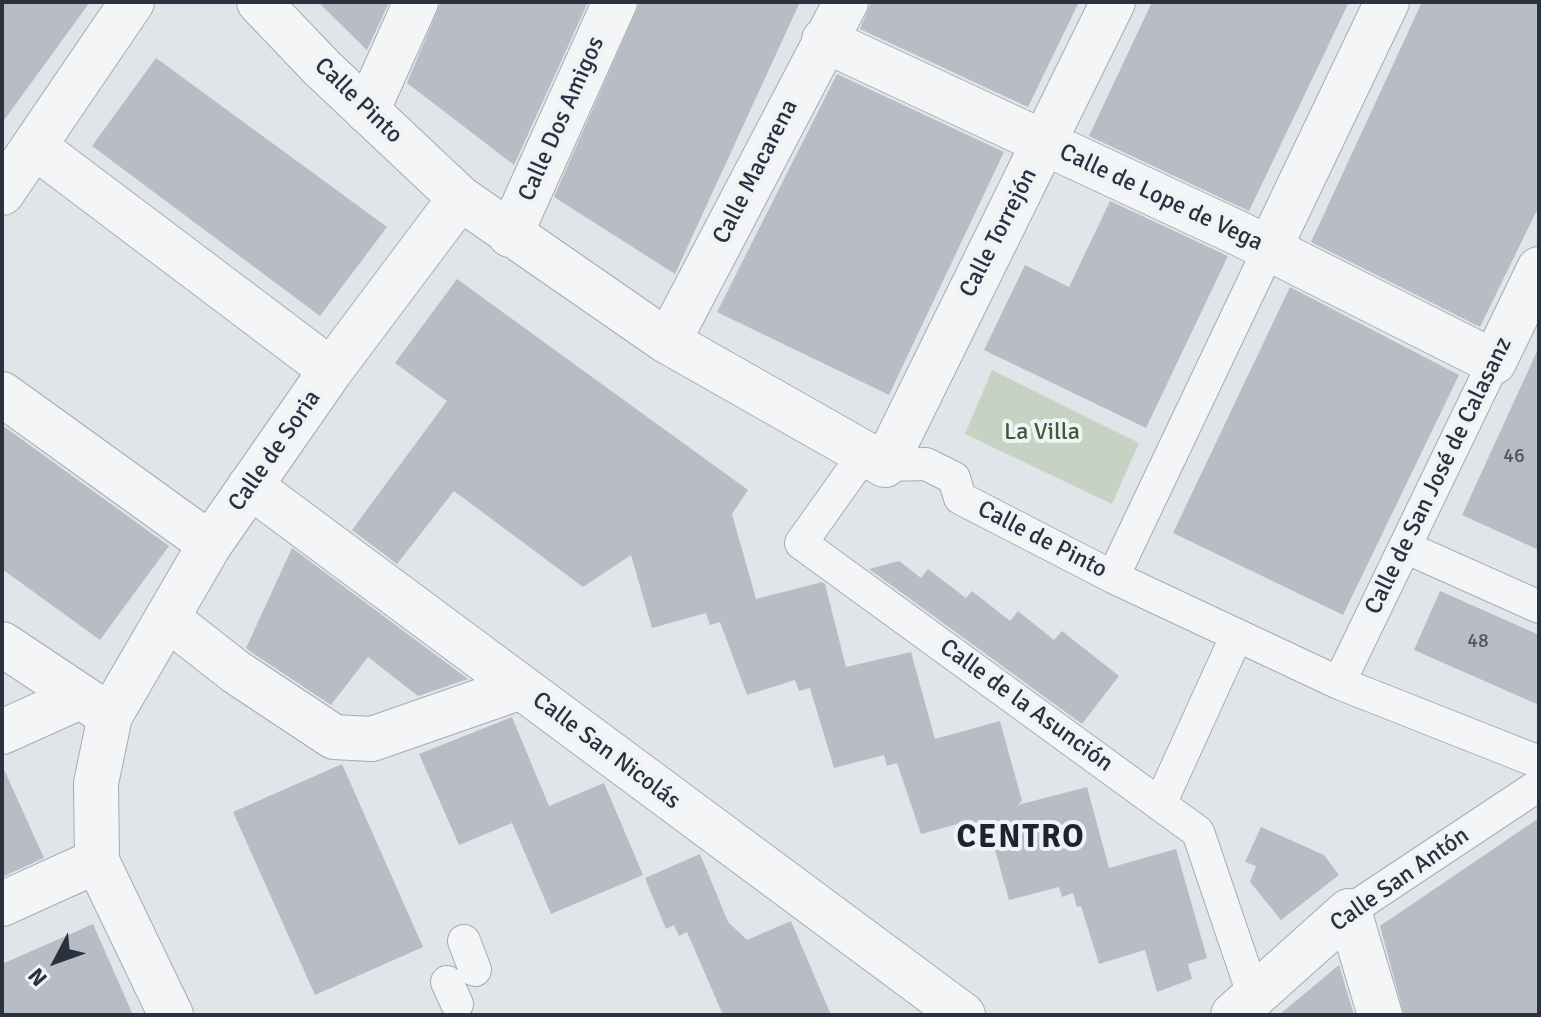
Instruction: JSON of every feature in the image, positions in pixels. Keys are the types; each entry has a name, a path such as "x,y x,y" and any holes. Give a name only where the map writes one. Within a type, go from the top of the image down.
{"street":[{"path":"2,193 132,2"},
{"name":"Calle Pinto","path":"259,2 367,111 460,198"},
{"path":"367,111 416,2"},
{"name":"Calle Dos Amigos","path":"510,235 615,2"},
{"name":"Calle Macarena","path":"668,342 846,2"},
{"name":"Calle Torrejón","path":"875,459 1045,143 1113,2"},
{"path":"1113,577 1387,2"},
{"name":"Calle de Lope de Vega","path":"824,40 1269,249 1515,343"},
{"path":"34,146 331,370"},
{"path":"460,198 668,342 875,459"},
{"name":"Calle de Soria","path":"97,861 95,707 167,618 210,544 250,486 331,370 460,198"},
{"name":"Calle de San José de Calasanz","path":"1339,683 1405,547 1515,343 1539,269"},
{"path":"2,394 210,544"},
{"name":"Calle de Pinto","path":"875,459 926,464 954,478 960,498 1113,577 1339,683 1539,762"},
{"name":"Calle de la Asunción","path":"875,459 801,543 1198,832 1244,1006"},
{"name":"Calle San Nicolás","path":"250,486 963,1015"},
{"path":"1405,547 1539,607"},
{"path":"167,618 236,672 334,737 372,739 521,687"},
{"path":"1160,804 1237,635"},
{"path":"2,644 95,707"},
{"path":"2,732 95,707"},
{"name":"Calle San Antón","path":"1244,1006 1349,911 1539,785"},
{"path":"2,904 97,861 171,1015"},
{"path":"1349,911 1380,1015"}],"green space":[{"name":"La Villa","path":"992,370 1139,443 1112,504 965,434"}],"building":[{"path":"2,2 90,2 2,123"},
{"path":"318,2 389,2 367,50"},
{"path":"441,2 588,2 514,165 407,83"},
{"path":"640,2 800,2 675,274 554,197"},
{"path":"871,2 1079,2 1028,107 860,29"},
{"path":"1152,2 1349,2 1249,211 1089,136"},
{"path":"1422,2 1539,2 1539,206 1480,327 1311,242"},
{"path":"156,58 387,227 320,316 92,146"},
{"path":"837,74 1004,152 889,395 717,312"},
{"path":"1110,201 1228,256 1146,428 984,350 1025,265 1069,287"},
{"path":"457,279 748,490 732,514 756,599 822,582 825,584 846,667 911,652 935,739 1000,721 1022,801 1018,805 1087,787 1109,868 1176,849 1207,958 1188,964 1192,979 1157,992 1145,950 1099,964 1081,906 1077,907 1073,893 1062,897 1059,887 1009,900 992,839 989,843 984,828 975,830 972,820 921,834 897,763 887,766 884,755 834,768 810,688 799,691 795,680 747,695 720,622 710,625 706,613 652,628 631,555 583,587 454,491 397,564 352,530 447,401 395,363"},
{"path":"1290,287 1459,375 1343,615 1173,533"},
{"path":"1539,347 1539,550 1462,515"},
{"path":"2,425 169,546 100,640 2,569"},
{"path":"292,548 468,679 418,696 368,657 331,705 251,652 246,648"},
{"path":"899,561 921,578 928,569 966,598 972,591 1010,621 1018,611 1054,640 1062,631 1119,676 1082,724 869,569"},
{"path":"1440,591 1539,635 1539,705 1414,650"},
{"path":"512,717 549,806 604,783 643,875 551,914 512,823 459,845 419,754"},
{"path":"342,764 423,947 315,995 233,812"},
{"path":"2,765 44,858 2,877"},
{"path":"1539,818 1539,1015 1404,1015 1380,926"},
{"path":"1261,827 1324,855 1339,875 1281,920 1250,882 1256,866 1245,862"},
{"path":"700,854 728,922 747,940 791,921 831,1015 723,1015 687,932 679,936 674,925 666,929 645,878"},
{"path":"93,924 133,1015 2,1015 2,964"},
{"path":"1339,965 1354,1015 1279,1015"}],"district":[{"name":"CENTRO","path":"1021,839"}]}
